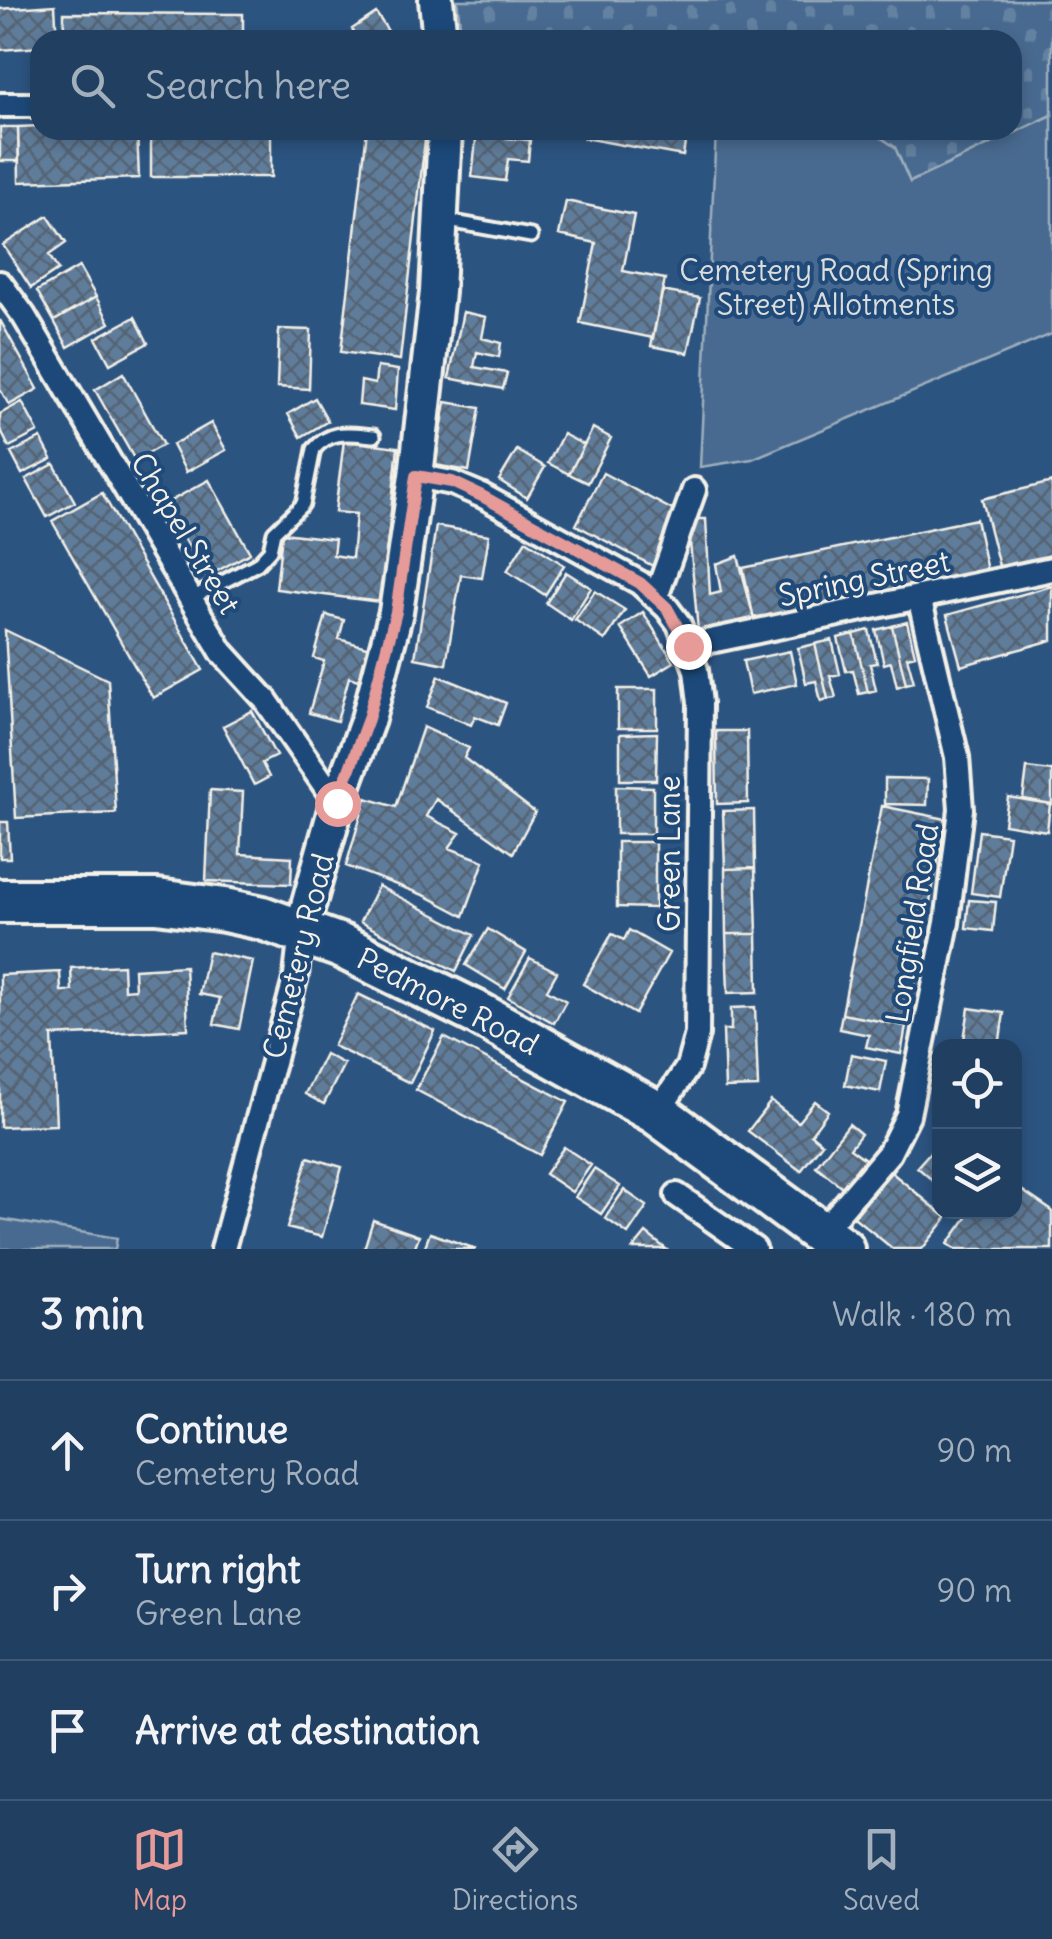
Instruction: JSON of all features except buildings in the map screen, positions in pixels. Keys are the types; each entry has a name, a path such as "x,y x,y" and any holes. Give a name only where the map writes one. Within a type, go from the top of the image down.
{"highway":[{"name":"Pedmore Road","path":"0,901 157,902 244,914 341,946 477,1013 657,1113 832,1241"}],"street":[{"path":"436,0 439,30"},
{"path":"0,106 30,105"},
{"name":"Cemetery Road","path":"226,1248 296,976 301,931 337,803 368,719 396,612 416,476 443,220 445,140"},
{"name":"Chapel Street","path":"0,283 24,316 222,652 265,700 337,803"},
{"name":"Green Lane","path":"416,476 452,482 482,496 640,583 679,624 688,646 700,703 697,1034 688,1066 657,1113"},
{"path":"656,597 694,490"},
{"name":"Spring Street","path":"688,646 1052,569"},
{"name":"Longfield Road","path":"832,1241 908,1115 947,923 961,809 957,757 919,597"},
{"path":"676,1196 754,1249"}],"lane":[{"path":"443,220 531,236"},
{"path":"190,599 257,564 270,550 274,532 303,504 314,449 320,443 339,433 374,436"}],"green space":[{"path":"457,0 1052,0 1052,115 1022,129 1022,30 481,30 460,25"},
{"name":"Cemetery Road (Spring Street) Allotments","path":"1052,115 1052,334 752,459 700,467 716,140 885,140 895,147 910,182 999,140 1022,140 1022,129"},
{"path":"885,140 999,140 910,182 895,147"},
{"path":"0,1219 117,1238 115,1249 0,1249"}],"route":[{"path":"337,803 368,719 396,612 416,476 452,482 482,496 640,583 667,608 688,646"}]}
